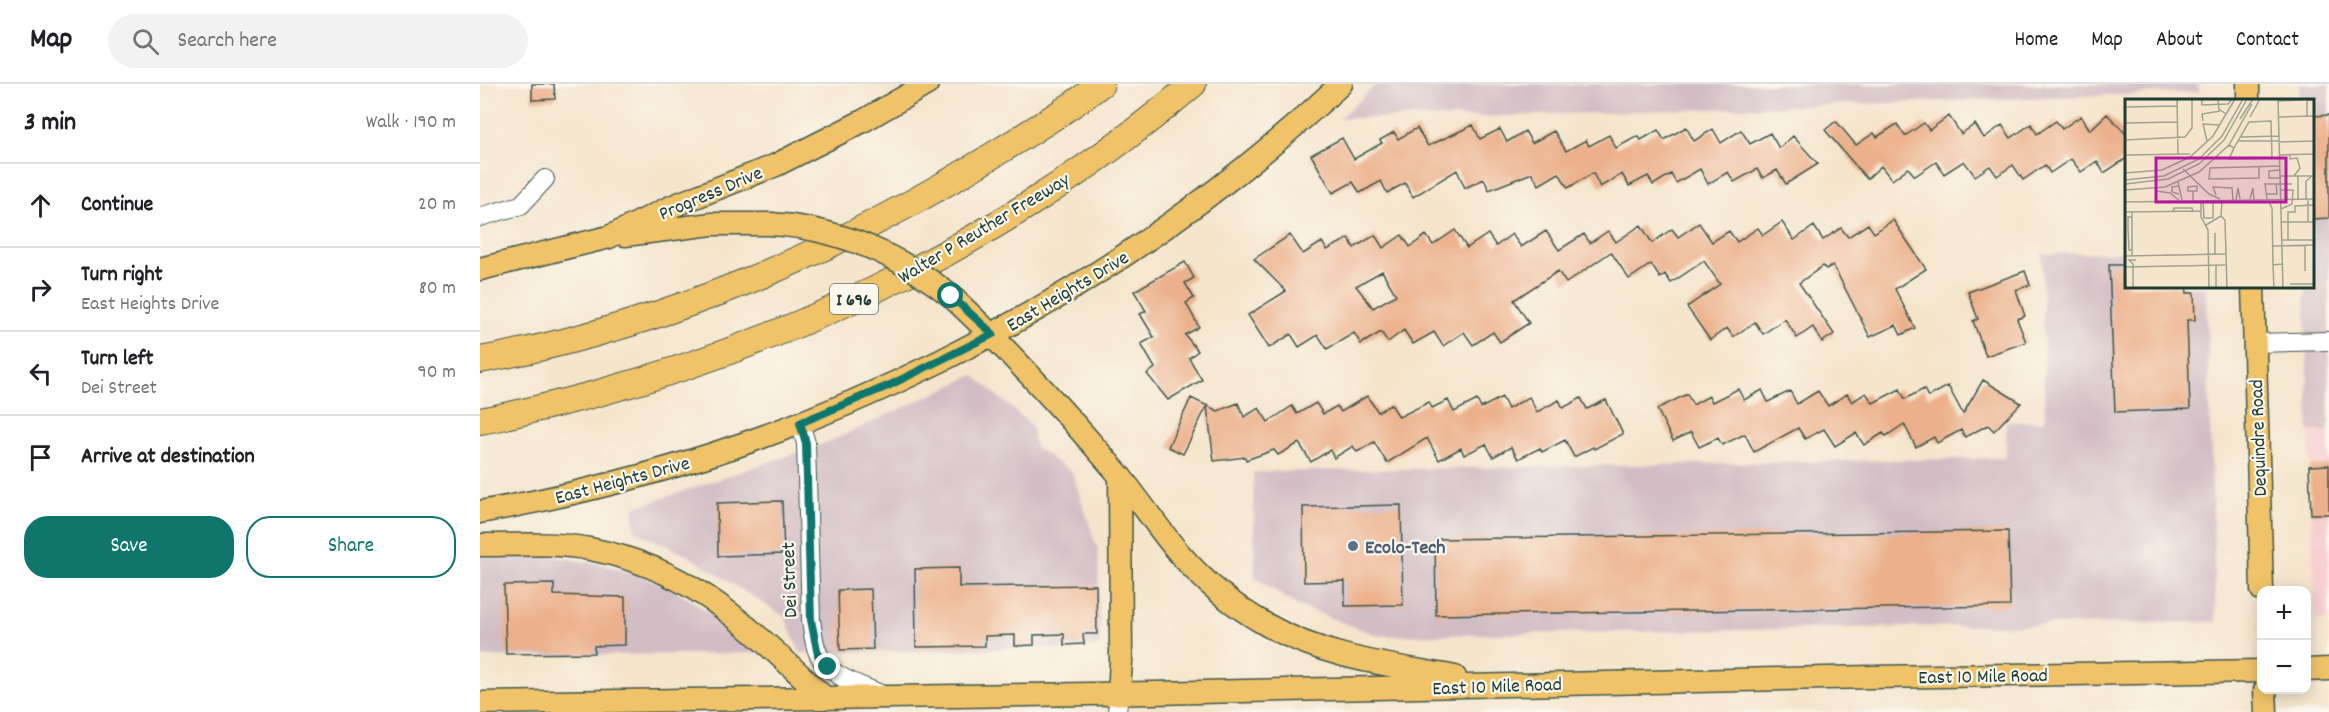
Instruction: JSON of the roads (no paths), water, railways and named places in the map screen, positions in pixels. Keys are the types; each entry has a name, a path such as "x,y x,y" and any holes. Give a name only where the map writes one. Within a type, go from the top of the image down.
{"highway":[{"path":"480,360 596,333 721,291 816,252 885,219 967,172 1101,84"},
{"name":"Walter P Reuther Freeway","path":"480,421 565,402 678,369 781,331 894,280 1042,196 1092,162 1192,86"}],"main road":[{"name":"Progress Drive","path":"480,269 609,237 673,206 776,165 863,122 927,84"},
{"name":"East Heights Drive","path":"480,512 567,495 647,475 800,423 890,385 993,334 1096,275 1171,223 1249,165 1341,84"},
{"path":"609,237 712,224 771,224 813,229 858,242 908,266 951,296 993,334 1120,476 1191,566 1228,599 1267,625 1307,644 1351,658 1494,684"},
{"name":"Dequindre Road","path":"2253,288 2262,586"},
{"path":"1118,703 1120,476"},
{"path":"480,545 561,545 589,548 670,575 702,592 742,621 825,698"},
{"path":"2311,670 2329,669"},
{"name":"East 10 Mile Road","path":"480,704 886,697 1118,703 1494,684 2257,671"},
{"path":"2265,694 2266,712"}],"street":[{"path":"480,217 521,205 545,180"},
{"path":"2255,343 2329,341"},
{"name":"Dei Street","path":"800,423 806,443 811,620 818,655 836,674 886,697"}],"place":[{"name":"Ecolo-Tech","path":"1353,546"}]}
